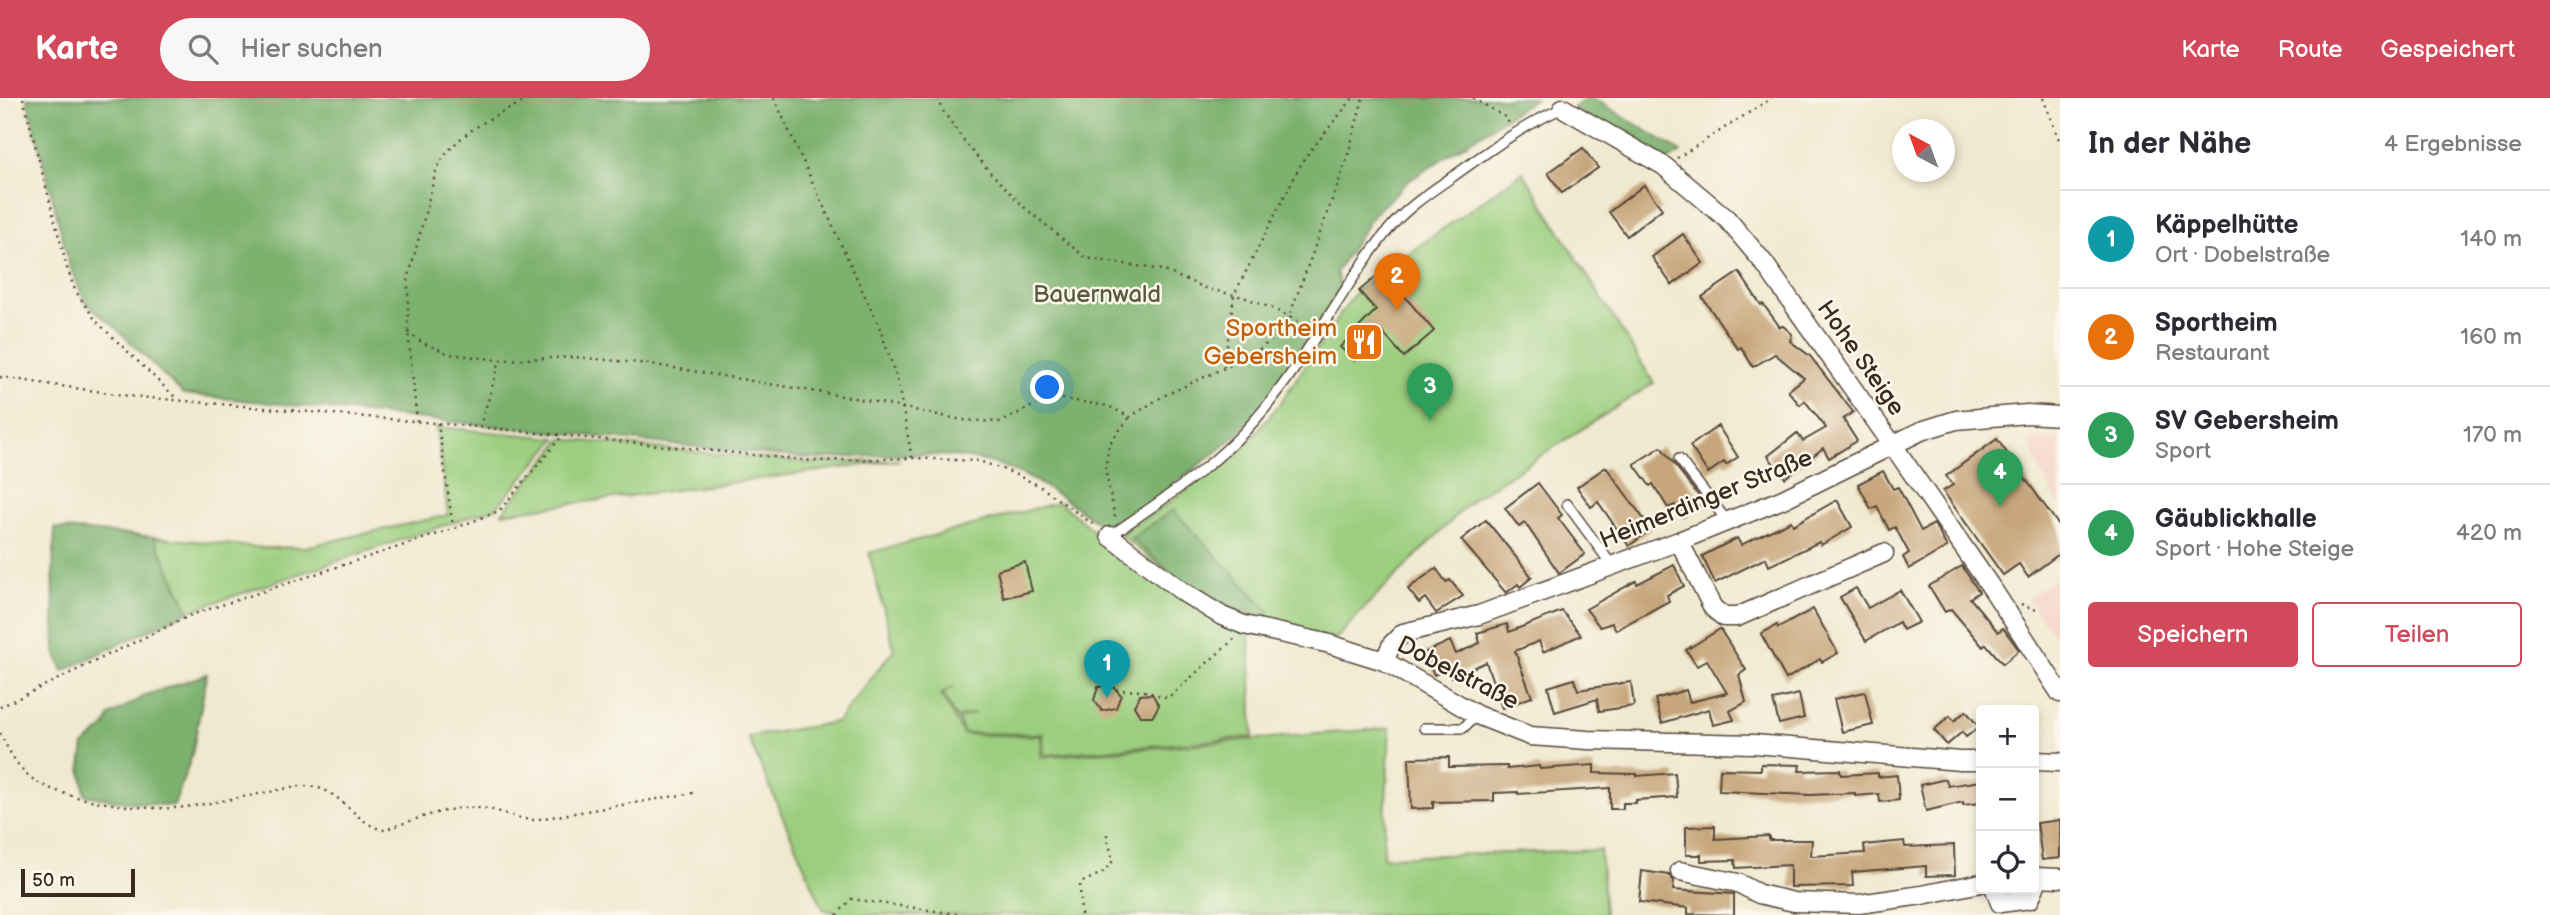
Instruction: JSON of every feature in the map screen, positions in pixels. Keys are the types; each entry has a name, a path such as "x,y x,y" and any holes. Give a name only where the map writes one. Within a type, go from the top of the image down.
{"street":[{"name":"Hohe Steige","path":"1563,108 1664,166 1727,219 1764,263 1892,444 2060,693"},
{"name":"Heimerdinger Straße","path":"1384,661 1392,644 1403,633 1479,615 1679,541 1783,499 1892,444 1956,420 2027,414 2060,416"},
{"name":"Dobelstraße","path":"1114,533 1199,604 1244,625 1326,643 1384,661 1477,715 1530,736 1754,744 1976,761"},
{"path":"1679,541 1713,608 1724,617 1737,617 1884,553"},
{"path":"2039,761 2060,762"},
{"path":"1680,871 1738,883 1759,894 1807,903 1859,904 1976,884"},
{"path":"2039,877 2060,878"},
{"path":"1997,894 2000,903 2030,899 2031,894"}],"lane":[{"path":"1114,533 1170,494 1235,441 1289,379 1390,227 1420,200 1517,131 1563,108"},
{"path":"1679,459 1727,521"},
{"path":"1567,504 1611,565"},
{"path":"1424,728 1463,728 1477,715"}],"path":[{"path":"23,98 75,290 96,321 177,399"},
{"path":"417,421 408,332 408,280 425,208 440,160 471,131 532,98"},
{"path":"774,98 880,329 897,379 912,458"},
{"path":"938,98 941,108 990,172 1024,206 1086,258 1162,270 1208,289 1274,309 1318,332"},
{"path":"1224,367 1234,295 1303,160 1353,98"},
{"path":"1114,533 1105,468 1109,444 1130,417 1163,396 1253,355 1273,338 1289,317 1346,162 1363,98"},
{"path":"1473,98 1505,117 1517,131"},
{"path":"1664,166 1772,98"},
{"path":"2043,98 2060,142"},
{"path":"408,332 424,343 450,354 500,359 575,357 650,363 903,407 962,420 1001,422 1050,397 1108,406 1130,417"},
{"path":"480,427 500,359"},
{"path":"0,377 129,396 417,421 813,461 912,458 979,461 1010,471 1038,485 1114,533"},
{"path":"438,423 453,529"},
{"path":"0,707 191,615 453,529 499,510 562,436"},
{"path":"1116,690 1143,691 1168,698 1231,643 1244,625"},
{"path":"0,733 14,761 34,780 65,795 117,805 182,808 305,785 331,793 371,827 383,830 468,808 502,811 518,819 533,820 693,793"},
{"path":"1081,915 1080,883 1102,873 1113,861 1106,831"},
{"path":"837,915 851,899 964,915"}],"shaded area":[{"path":"2028,439 2060,439 2060,507 2041,473"},
{"path":"2060,575 2060,643 2027,599"}],"green space":[{"name":"Bauernwald","path":"27,98 1536,98 1407,182 1374,214 1336,272 1341,288 1290,368 1262,406 1231,440 1172,485 1166,495 1110,531 1028,477 992,463 968,458 916,454 813,459 183,394 115,327 86,303 70,267"},
{"path":"1587,98 1593,98 1681,152 1664,163 1573,108"},
{"path":"1523,172 1654,383 1473,499 1336,639 1234,617 1204,603 1120,534 1163,507 1252,437 1278,406 1357,290"},
{"path":"436,427 557,438 496,508 189,611 154,537 264,548 305,547 448,515"},
{"path":"562,439 812,463 901,460 502,513"},
{"path":"1059,502 1107,542 1249,632 1253,737 1044,755 1043,734 964,733 958,719 975,713 956,718 943,694 954,686 941,694 963,734 1041,736 1041,757 1390,728 1383,857 1600,850 1605,915 842,915 823,909 748,737 837,722 894,649 869,553"},
{"path":"1173,510 1269,611 1267,617 1228,605 1193,588 1131,538"},
{"path":"55,528 154,537 189,611 63,671 55,652"},
{"path":"207,674 192,755 174,806 85,795 81,767 84,745 105,727 110,716 146,695"}],"building":[{"path":"1583,148 1598,168 1562,193 1548,173"},
{"path":"1644,185 1662,209 1627,236 1609,212"},
{"path":"1683,234 1703,263 1672,285 1652,257"},
{"path":"1383,271 1434,331 1404,357 1383,333 1355,361 1340,347 1376,310 1359,291"},
{"path":"1739,272 1761,305 1763,304 1780,327 1783,326 1792,334 1790,341 1810,356 1853,412 1843,419 1857,441 1829,458 1823,448 1785,478 1768,456 1797,433 1803,441 1826,428 1805,401 1800,405 1788,391 1804,378 1775,354 1753,367 1702,297"},
{"path":"1718,426 1738,457 1726,465 1724,462 1708,473 1690,446"},
{"path":"1997,439 2060,527 2060,553 2028,577 2019,564 2003,575 1943,491 1953,485 1946,476"},
{"path":"1661,447 1704,503 1683,517 1675,505 1668,508 1653,484 1650,486 1634,464"},
{"path":"1606,467 1651,529 1629,546 1598,502 1591,507 1577,487"},
{"path":"1883,471 1893,489 1898,487 1921,531 1934,524 1947,547 1909,569 1903,557 1909,553 1895,527 1889,530 1877,506 1871,509 1858,484"},
{"path":"1538,483 1562,515 1558,518 1585,554 1559,573 1525,523 1519,527 1505,508"},
{"path":"1837,500 1852,527 1821,545 1819,542 1769,566 1766,558 1715,583 1702,556 1737,538 1741,545 1791,521 1793,525"},
{"path":"1486,520 1532,577 1520,587 1518,584 1506,593 1461,540"},
{"path":"1025,562 1032,591 1004,598 997,570"},
{"path":"1674,565 1684,586 1667,595 1669,601 1616,630 1612,623 1600,627 1586,609 1636,581 1637,584"},
{"path":"1962,566 1979,592 1970,598 1998,632 2003,628 2019,650 2003,664 1986,644 1983,647 1951,609 1945,612 1929,586"},
{"path":"1436,568 1446,582 1450,580 1463,596 1436,613 1425,598 1419,603 1408,589"},
{"path":"1856,588 1868,608 1900,590 1919,622 1903,630 1899,622 1866,641 1840,597"},
{"path":"1813,609 1838,653 1822,662 1820,659 1786,679 1761,634"},
{"path":"1562,611 1581,635 1543,652 1539,641 1515,651 1532,697 1502,708 1486,662 1452,677 1448,669 1434,675 1424,653 1450,641 1456,654 1480,643 1477,633 1507,624 1509,632"},
{"path":"1720,629 1746,670 1739,675 1746,702 1730,711 1734,720 1713,725 1709,709 1662,723 1655,699 1686,690 1690,702 1727,693 1707,660 1697,666 1686,650"},
{"path":"1574,679 1578,690 1631,682 1634,706 1599,711 1597,699 1555,712 1548,687"},
{"path":"1112,685 1121,695 1116,708 1102,711 1094,700 1098,687"},
{"path":"1865,692 1873,725 1842,732 1834,699"},
{"path":"1152,694 1159,705 1153,716 1140,716 1134,706 1140,695"},
{"path":"1799,694 1804,718 1779,724 1773,700"},
{"path":"1966,711 1976,723 1976,729 1966,737 1962,732 1947,745 1934,730 1950,716 1954,721"},
{"path":"1449,757 1449,767 1507,766 1507,769 1539,766 1540,769 1594,765 1594,773 1637,776 1675,773 1677,797 1636,800 1636,803 1623,803 1623,809 1610,809 1610,788 1494,793 1494,801 1433,802 1433,808 1411,809 1409,758"},
{"path":"1761,764 1800,765 1799,771 1840,770 1841,775 1897,775 1899,800 1880,802 1879,794 1855,796 1855,793 1810,795 1719,791 1720,769 1761,770"},
{"path":"1946,779 1948,786 1976,782 1976,804 1963,805 1963,802 1926,811 1920,785"},
{"path":"2060,820 2060,858 2042,860 2039,823"},
{"path":"1715,826 1715,839 1769,836 1769,840 1812,840 1811,856 1865,853 1864,845 1904,841 1905,847 1954,845 1955,875 1926,876 1926,866 1852,872 1853,886 1790,887 1790,865 1736,868 1735,860 1701,861 1701,855 1686,855 1686,827"},
{"path":"1642,871 1669,875 1674,881 1673,890 1734,894 1734,915 1688,914 1688,908 1639,902"}],"place":[{"name":"Sportheim","path":"1397,311"},
{"name":"Sportheim Gebersheim","path":"1364,342"},
{"name":"SV Gebersheim","path":"1430,421"},
{"name":"Gäublickhalle","path":"2000,507"},
{"name":"Käppelhütte","path":"1107,698"}]}
